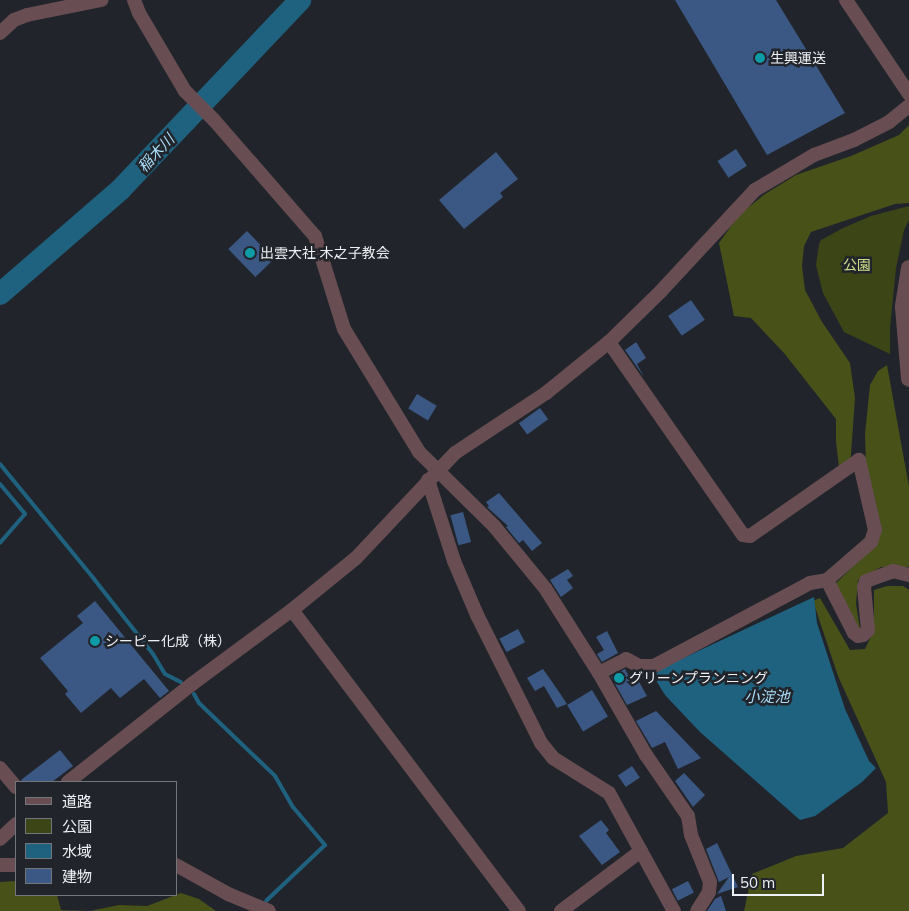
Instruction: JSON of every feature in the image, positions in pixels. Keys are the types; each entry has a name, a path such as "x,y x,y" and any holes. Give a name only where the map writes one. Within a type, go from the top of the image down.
{"street":[{"path":"0,33 14,20 27,14 101,0"},
{"path":"134,0 148,29 186,91 214,120 315,236 344,329 432,476 454,562 473,606 541,743 553,758 609,793 674,911"},
{"path":"846,0 909,94"},
{"path":"69,781 192,684 292,610 356,558 455,453 546,393 609,342 661,291 755,190 814,155 854,140 888,122 909,106"},
{"path":"909,268 903,307 909,378"},
{"path":"599,673 626,659 640,666 654,666 810,583 827,580 871,542 875,530 859,460 750,536 743,535 609,342"},
{"path":"432,476 464,495 494,526 545,588 599,673 646,755 688,816 691,835 710,882 708,892 697,911"},
{"path":"827,580 854,633 858,636 863,635 868,630 864,587 866,581 892,571 909,575"},
{"path":"292,610 519,911"},
{"path":"0,768 15,786"},
{"path":"0,839 15,825"},
{"path":"561,911 641,851"},
{"path":"0,865 15,865"},
{"path":"178,866 228,894 270,911"}],"green space":[{"path":"909,125 909,203 895,204 811,232 804,246 802,266 805,290 822,322 850,363 855,398 850,468 839,467 836,419 784,353 751,318 734,316 719,243 739,215 765,194 796,175 851,156 899,135"},
{"name":"公園","path":"909,206 909,220 904,230 896,268 890,328 890,354 844,332 823,293 816,265 821,240 871,216"},
{"path":"887,365 909,487 909,567 881,567 858,580 856,604 860,629 855,627 836,583 866,554 881,527 866,465 865,434 870,385 878,371"},
{"path":"887,586 903,586 909,590 909,911 744,911 752,874 796,856 843,848 888,813 886,782 838,676 813,601 820,598 850,650 865,649 874,630 874,590"},
{"path":"15,881 15,896 57,896 61,910 90,911 0,911 0,882"},
{"path":"181,893 199,899 216,911 90,911 119,905 147,906 178,896"}],"water":[{"name":"小淀池","path":"814,597 817,623 845,709 869,761 876,768 862,782 815,816 800,820 700,732 665,695 655,675 662,668"}],"building":[{"name":"生興運送","path":"675,0 776,0 845,113 767,155"},
{"path":"736,149 747,166 728,178 718,161"},
{"path":"496,152 518,179 500,193 503,197 464,229 439,200"},
{"name":"出雲大社 木之子教会","path":"247,231 274,259 255,277 228,249"},
{"path":"691,300 705,320 682,336 668,316"},
{"path":"636,342 646,358 637,364 644,377 625,350"},
{"path":"417,394 437,406 428,420 408,409"},
{"path":"540,408 548,419 527,435 519,423"},
{"path":"499,493 542,543 532,551 523,540 519,543 506,527 508,526 487,507 489,506 486,502"},
{"path":"463,512 471,542 458,545 450,515"},
{"path":"568,569 573,576 567,580 573,588 561,597 550,580"},
{"name":"シーピー化成（株）","path":"95,601 169,691 160,698 144,679 120,698 111,688 81,713 65,694 68,691 40,658 83,623 77,616"},
{"path":"518,629 525,642 507,652 499,639"},
{"path":"607,631 618,653 602,662 597,654 604,650 596,637"},
{"path":"543,669 567,704 557,708 544,686 535,691 527,678"},
{"path":"625,669 632,683 638,680 647,696 627,705 611,677"},
{"path":"592,690 608,717 583,732 567,705"},
{"path":"656,711 701,758 678,769 665,742 652,748 636,721"},
{"path":"60,750 73,766 53,781 21,780"},
{"path":"632,766 640,778 626,787 618,776"},
{"path":"684,773 705,795 693,807 675,781"},
{"path":"601,820 609,830 606,833 620,852 602,865 579,836"},
{"path":"717,843 738,887 717,894 729,877 719,882 706,849"},
{"path":"688,881 694,893 678,901 672,889"},
{"path":"721,896 726,911 707,911 715,899"}],"waterway":[{"name":"稲木川","path":"0,294 120,190 300,0"},
{"path":"0,464 153,654 165,674 181,682"},
{"path":"0,484 25,514 0,543"},
{"path":"194,694 199,703 275,776 293,807 325,845 266,901"}],"place":[{"name":"生興運送","path":"760,58"},
{"name":"出雲大社 木之子教会","path":"250,253"},
{"name":"シーピー化成（株）","path":"95,641"},
{"name":"グリーンプランニング","path":"619,678"}]}
